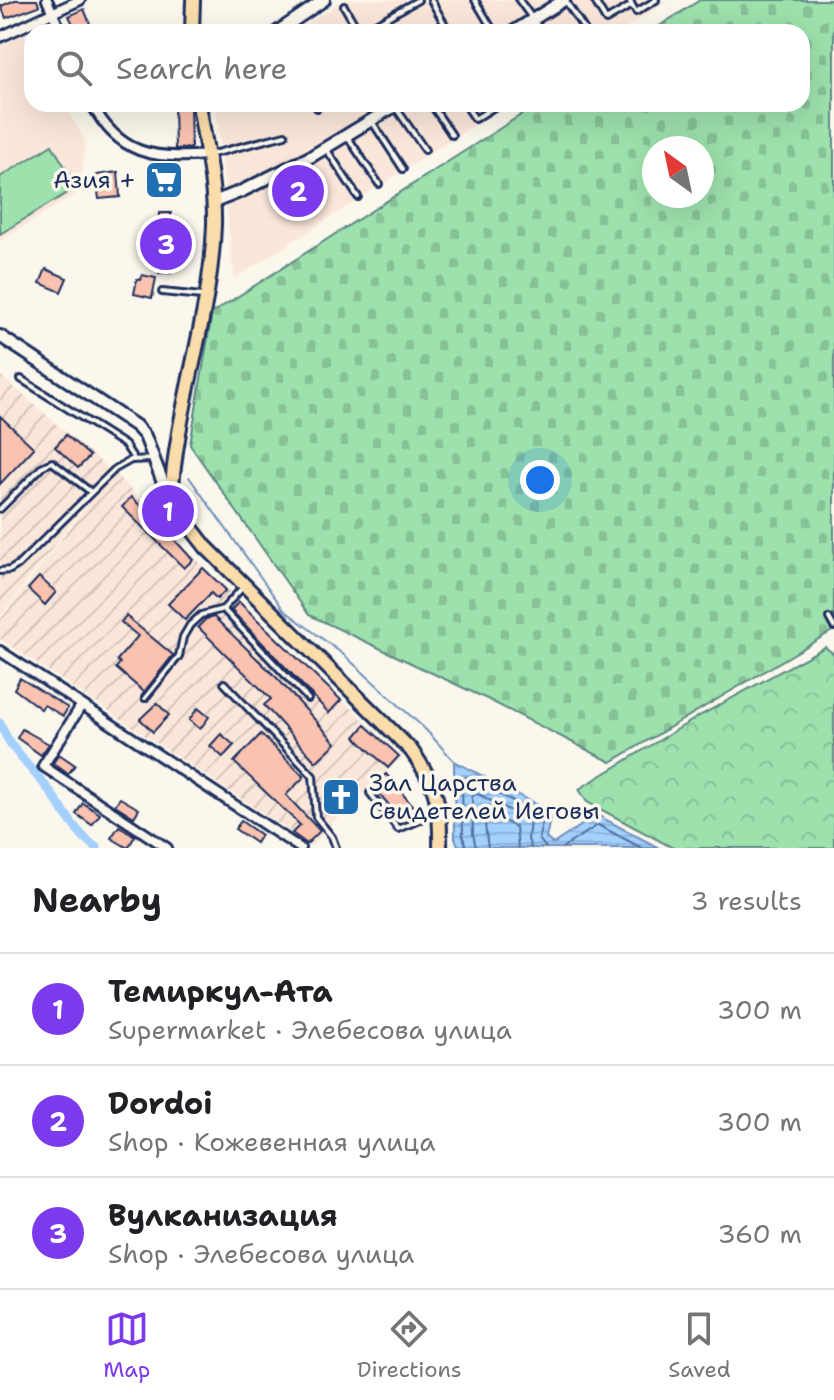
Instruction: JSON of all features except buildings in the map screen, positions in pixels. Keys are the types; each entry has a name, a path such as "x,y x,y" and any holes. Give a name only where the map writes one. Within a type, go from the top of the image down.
{"main road":[{"path":"192,24 193,0"},
{"path":"200,112 214,202 213,237 205,297 172,466 171,502 206,547 411,750 429,775 441,812 440,848"}],"street":[{"path":"47,0 58,24"},
{"path":"28,24 80,0"},
{"path":"289,24 324,0"},
{"path":"525,24 565,0"},
{"path":"0,37 24,26"},
{"path":"97,112 108,128 138,150 165,158 206,155"},
{"path":"214,202 326,148 386,112"},
{"path":"0,336 136,426 145,436 171,502"},
{"path":"0,651 300,848"},
{"path":"81,706 43,766 167,848"}],"lane":[{"path":"374,24 418,0"},
{"path":"431,0 444,24"},
{"path":"475,0 489,24"},
{"path":"519,0 536,24"},
{"path":"565,0 581,24"},
{"path":"594,0 606,20 630,2 636,12 656,0"},
{"path":"344,6 355,24"},
{"path":"401,112 425,150"},
{"path":"436,112 452,135"},
{"path":"470,112 475,119 486,112"},
{"path":"371,121 403,169"},
{"path":"206,155 285,135"},
{"path":"347,136 379,184"},
{"path":"326,148 358,197"},
{"path":"162,292 205,297"},
{"path":"21,379 125,445 134,459"},
{"path":"0,571 18,565 115,469 134,459 154,459"},
{"path":"0,509 43,466 52,462 91,492"},
{"path":"145,698 179,656 183,637 190,625 201,615 223,609 245,585"},
{"path":"223,609 308,699"},
{"path":"829,618 834,627"},
{"path":"224,683 313,776 316,817 332,837 336,848"},
{"path":"370,793 398,829 441,812"}],"shaded area":[{"path":"344,0 669,0 632,24 306,24"},
{"path":"24,34 24,112 69,112 85,141 81,191 0,241 0,45"},
{"path":"217,112 495,112 234,279"},
{"path":"0,375 111,471 0,617"},
{"path":"113,471 187,550 402,757 312,846 0,639 0,620"}],"green space":[{"path":"700,0 834,0 834,630 611,762 309,615 190,445 212,313 526,112 810,112 810,24 662,24"},
{"path":"52,145 77,187 0,234 0,177"},
{"path":"825,647 834,654 834,848 673,848 587,802 579,789 701,715"}],"water":[{"path":"454,761 547,810 550,819 546,838 553,844 597,815 659,848 459,848 455,838"}],"waterway":[{"path":"189,477 284,610 344,655 426,730 454,761"},
{"path":"0,723 15,750 76,828 97,848"}],"place":[{"name":"Азия +","path":"164,180"},
{"name":"Dordoi","path":"298,191"},
{"name":"Вулканизация","path":"166,244"},
{"name":"Темиркул-Ата","path":"168,511"},
{"name":"Зал Царства Свидетелей Иеговы","path":"341,797"}]}
